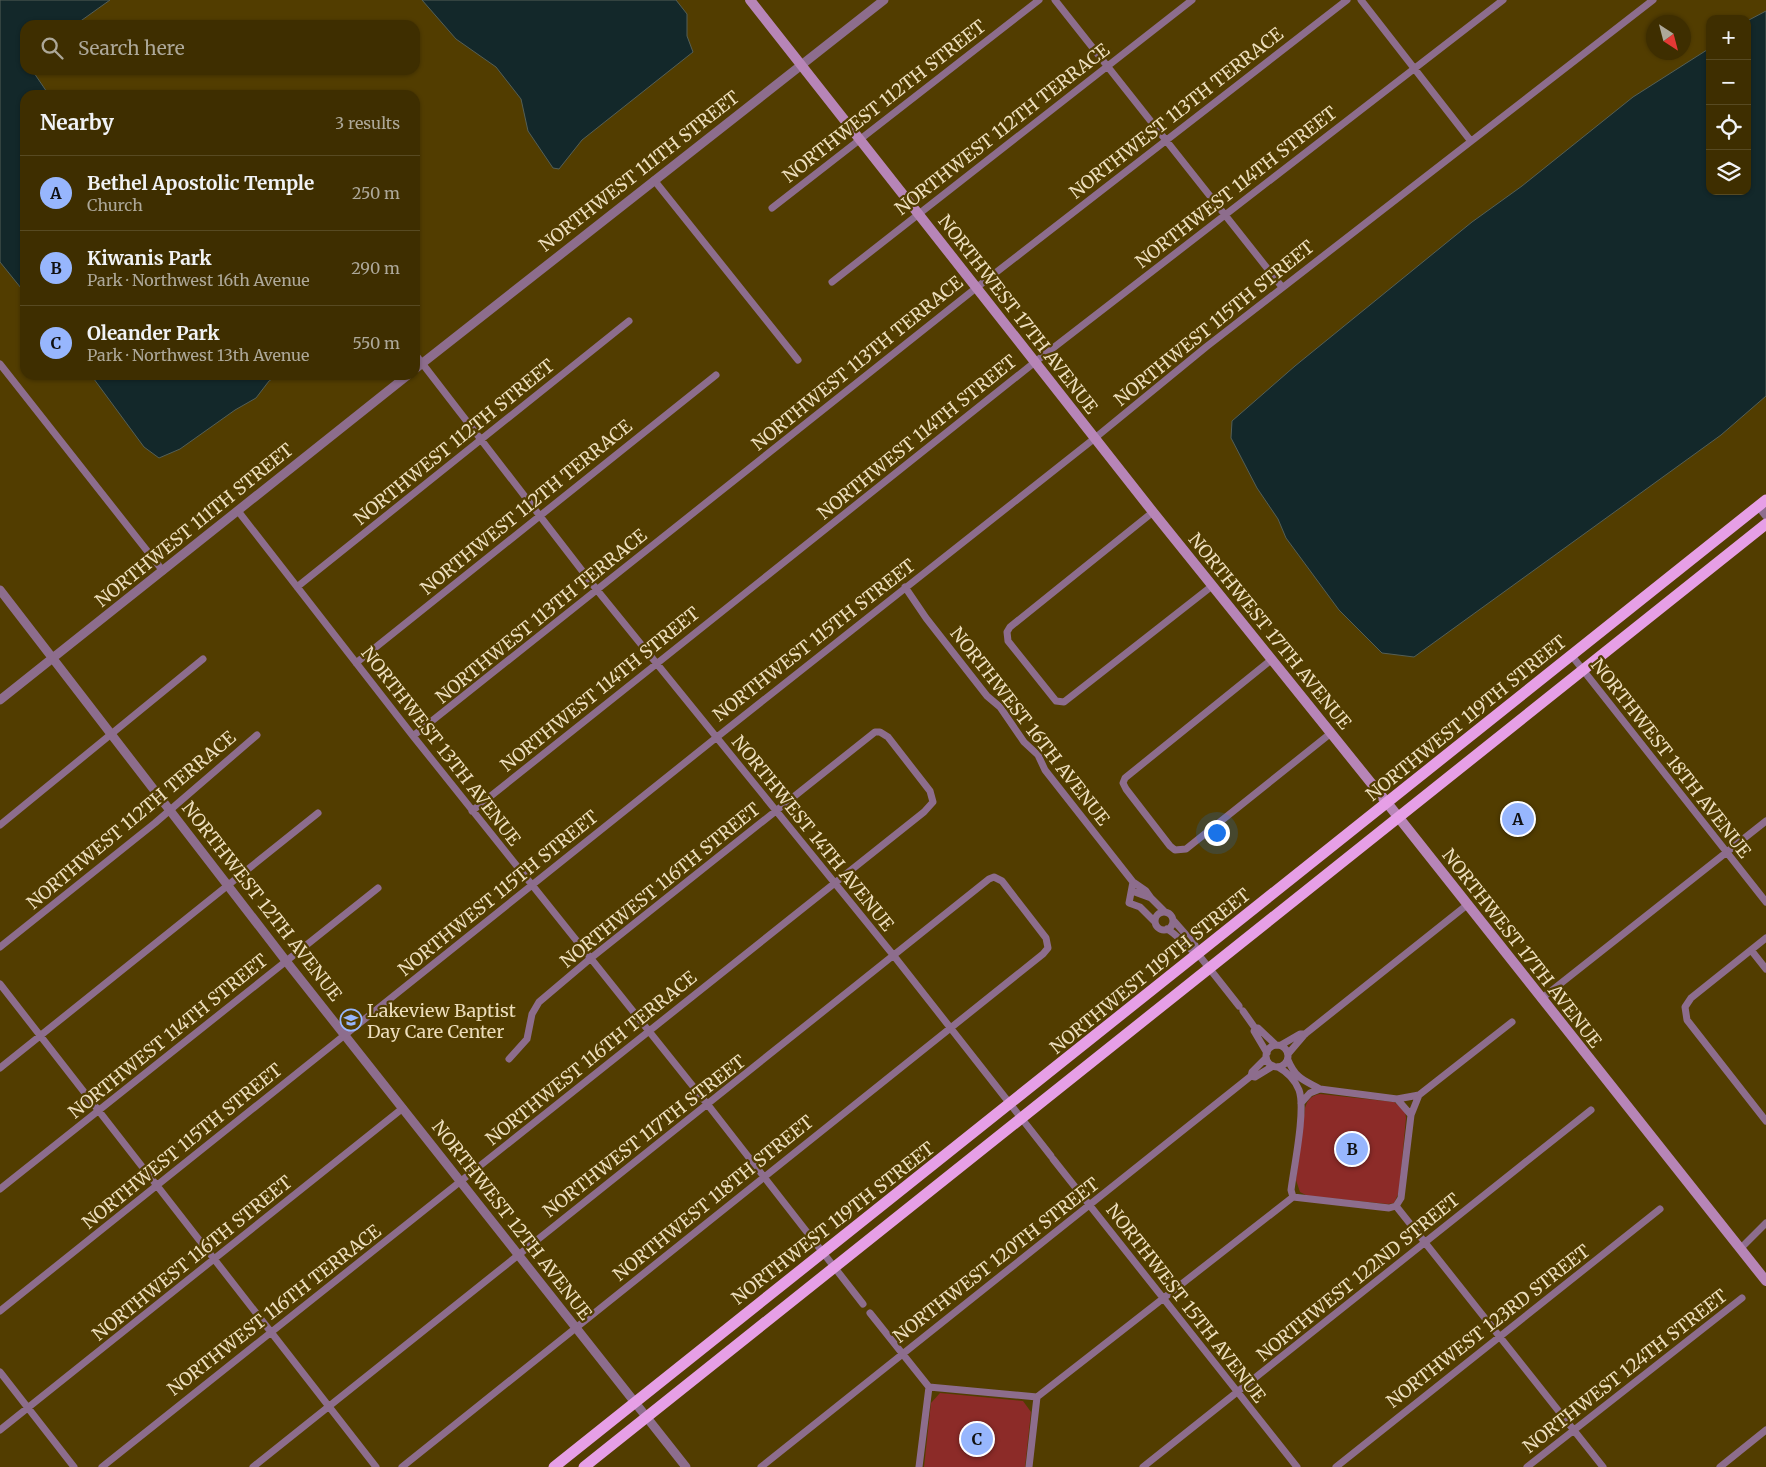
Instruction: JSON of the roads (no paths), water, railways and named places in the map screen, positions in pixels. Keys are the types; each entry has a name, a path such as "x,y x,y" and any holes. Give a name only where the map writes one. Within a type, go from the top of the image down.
{"highway":[{"name":"NORTHWEST 119TH STREET","path":"554,1467 1572,656 1764,507"},
{"name":"NORTHWEST 119TH STREET","path":"584,1467 1400,818 1766,524"}],"main road":[{"name":"NORTHWEST 17TH AVENUE","path":"750,0 800,66 1153,512 1400,818 1541,999 1766,1281"}],"street":[{"name":"NORTHWEST 111TH STREET","path":"420,365 884,0"},
{"name":"NORTHWEST 112TH STREET","path":"772,208 858,139 1039,0"},
{"path":"1055,0 1282,287"},
{"name":"NORTHWEST 112TH TERRACE","path":"832,282 917,213 1192,0"},
{"name":"NORTHWEST 113TH TERRACE","path":"413,736 976,288 1347,0"},
{"path":"1361,0 1470,140"},
{"name":"NORTHWEST 114TH STREET","path":"472,810 1035,362 1503,0"},
{"name":"NORTHWEST 115TH STREET","path":"0,1311 1282,287 1653,0"},
{"path":"654,180 798,360"},
{"name":"NORTHWEST 112TH STREET","path":"297,587 629,321"},
{"path":"0,364 163,571"},
{"name":"NORTHWEST 14TH AVENUE","path":"420,367 481,440 656,664 894,956 1022,1118"},
{"name":"NORTHWEST 112TH TERRACE","path":"356,662 716,375"},
{"name":"NORTHWEST 111TH STREET","path":"0,700 402,380"},
{"name":"NORTHWEST 13TH AVENUE","path":"238,511 413,736 708,1105 863,1304"},
{"path":"1153,512 1010,627 1007,632 1008,641 1056,701 1069,700 1212,586"},
{"name":"NORTHWEST 16TH AVENUE","path":"905,587 926,618 981,688 1000,708 1024,742 1038,754 1045,770 1133,882 1146,891 1148,897"},
{"name":"NORTHWEST 12TH AVENUE","path":"0,590 110,736 170,808 286,961 686,1467"},
{"name":"NORTHWEST 18TH AVENUE","path":"1572,656 1766,902"},
{"path":"0,825 203,659"},
{"path":"1271,660 1130,774 1123,783 1170,846 1175,850 1186,849 1331,733"},
{"name":"NORTHWEST 116TH STREET","path":"509,1059 527,1039 532,1014 539,1002 591,958 875,732 880,732 888,737 930,791 933,802"},
{"name":"NORTHWEST 112TH TERRACE","path":"0,947 155,823 170,808 257,735"},
{"name":"NORTHWEST 116TH TERRACE","path":"102,1467 835,884 924,812 933,802"},
{"path":"0,1068 318,813"},
{"path":"1541,999 1766,821"},
{"name":"NORTHWEST 117TH STREET","path":"253,1467 983,884 994,877 1002,881 1046,938 1048,948 1044,954"},
{"name":"NORTHWEST 16TH AVENUE","path":"1133,882 1129,903 1140,907 1160,929 1167,929 1181,938 1189,950 1198,954"},
{"name":"NORTHWEST 114TH STREET","path":"0,1189 378,888"},
{"name":"NORTHWEST 16TH AVENUE","path":"1132,891 1148,897 1164,911 1170,913 1174,921 1195,945 1198,954 1255,1028"},
{"path":"1140,907 1148,897"},
{"name":"NORTHWEST 120TH STREET","path":"1251,1076 1256,1077 1288,1057 1305,1034 1467,905"},
{"path":"1155,922 1156,916 1164,911"},
{"path":"1167,929 1172,926 1174,921"},
{"path":"1766,938 1691,998 1686,1007 1687,1020 1766,1121"},
{"path":"1751,950 1766,969"},
{"name":"NORTHWEST 118TH STREET","path":"402,1467 1044,954"},
{"path":"0,984 376,1467"},
{"path":"1293,1198 1291,1190 1302,1102 1296,1085 1287,1073 1276,1066 1267,1055 1254,1031 1255,1028 1258,1028 1278,1045 1302,1080 1320,1089 1397,1099 1419,1095 1512,1022"},
{"name":"NORTHWEST 120TH STREET","path":"761,1467 1251,1076 1252,1072 1267,1055 1270,1047 1300,1034 1305,1034"},
{"path":"1302,1102 1310,1093 1320,1089"},
{"path":"929,1387 1037,1397 1293,1198 1389,1208 1396,1206 1401,1198 1411,1115 1419,1095"},
{"path":"1397,1099 1411,1115"},
{"name":"NORTHWEST 116TH STREET","path":"0,1430 403,1108"},
{"name":"NORTHWEST 122ND STREET","path":"1143,1467 1591,1110"},
{"name":"NORTHWEST 15TH AVENUE","path":"1022,1118 1296,1467"},
{"path":"1396,1206 1603,1467"},
{"name":"NORTHWEST 123RD STREET","path":"1336,1467 1660,1209"},
{"path":"1740,1248 1766,1223"},
{"name":"NORTHWEST 124TH STREET","path":"1527,1467 1742,1298"},
{"path":"870,1313 929,1387 918,1467"},
{"path":"0,1372 74,1467"},
{"path":"1029,1467 1037,1397"},
{"path":"1720,1467 1766,1430"}],"water":[{"path":"0,0 110,0 82,20 20,20 20,75 35,75 46,90 20,90 20,287 0,262"},
{"path":"422,0 676,0 687,14 687,36 693,52 582,140 559,169 553,168 528,131 521,99 496,67 456,39"},
{"path":"1766,11 1766,396 1721,435 1414,657 1382,653 1339,610 1286,538 1278,519 1257,488 1231,438 1232,421 1295,366 1472,222 1522,186 1633,97 1706,51 1706,195 1751,195 1751,19"},
{"path":"95,380 270,380 256,398 235,410 180,449 159,458 144,447"}],"place":[{"name":"Bethel Apostolic Temple","path":"1518,819"},
{"name":"Lakeview Baptist Day Care Center","path":"351,1020"},
{"name":"Kiwanis Park","path":"1352,1149"},
{"name":"Oleander Park","path":"977,1439"}]}
